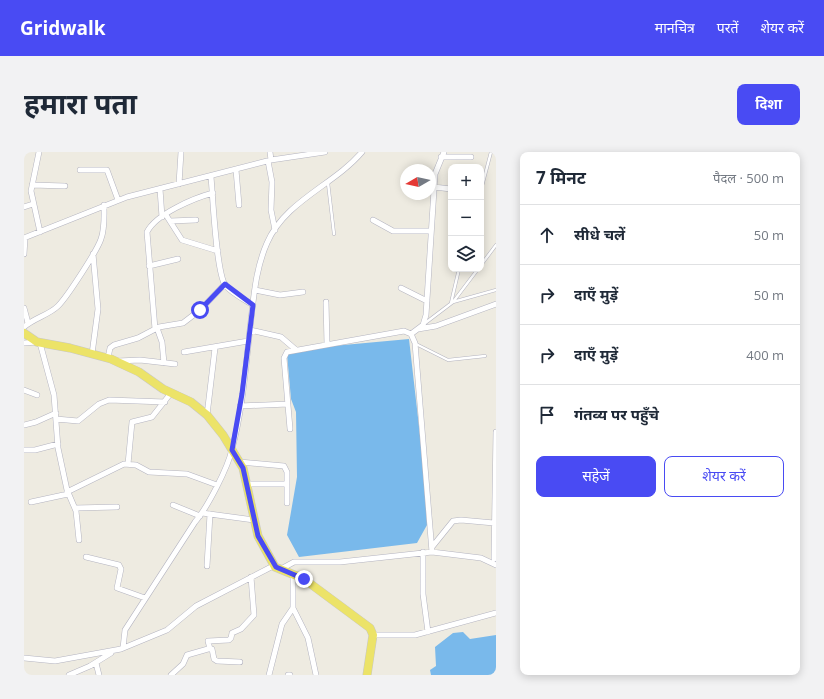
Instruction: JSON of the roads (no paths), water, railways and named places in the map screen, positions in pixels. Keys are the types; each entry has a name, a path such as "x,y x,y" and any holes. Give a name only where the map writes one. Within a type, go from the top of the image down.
{"main road":[{"path":"24,333 38,342 112,359 139,372 171,393 191,402 207,415 243,468 258,536 278,567 304,579 370,628 373,635 367,675"}],"street":[{"path":"179,184 181,152"},
{"path":"270,152 272,182 271,210 275,230"},
{"path":"24,254 25,238 118,200 270,160 325,152"},
{"path":"123,648 125,630 201,514 217,485 232,450 240,406 259,265 275,230 296,206 348,168 362,152"},
{"path":"436,171 444,152"},
{"path":"37,153 32,184 33,204 40,232"},
{"path":"441,157 471,158"},
{"path":"80,170 107,170 118,200"},
{"path":"236,170 238,205"},
{"path":"211,176 218,250 225,284 253,305"},
{"path":"32,184 65,186"},
{"path":"436,187 448,189"},
{"path":"160,189 164,216 170,221 182,240 218,250"},
{"path":"164,363 163,345 156,329 147,232 153,224 188,200 213,192"},
{"path":"412,334 425,320 433,200"},
{"path":"24,207 33,204"},
{"path":"24,308 26,325 58,307 102,238 104,205"},
{"path":"170,221 196,220"},
{"path":"373,220 394,231 431,231"},
{"path":"92,354 98,302 93,254"},
{"path":"149,266 178,259"},
{"path":"175,364 140,360 112,359 111,346 138,338 156,329 183,323 200,310 225,284"},
{"path":"401,288 427,301"},
{"path":"255,290 280,295 303,292"},
{"path":"326,302 328,344"},
{"path":"419,328 436,326 496,304"},
{"path":"250,330 281,337 294,349"},
{"path":"290,429 284,358 287,352 294,349 404,331 412,334"},
{"path":"412,334 415,343 432,549"},
{"path":"184,352 215,348 248,341"},
{"path":"24,343 38,342 54,395 58,444 68,493 75,508 79,540"},
{"path":"207,415 215,348"},
{"path":"24,390 37,395"},
{"path":"128,464 132,422 152,417 171,393"},
{"path":"56,419 78,421 99,404 109,400 164,402"},
{"path":"240,406 288,404"},
{"path":"24,425 36,422 56,413"},
{"path":"24,658 48,662 123,648 167,630 196,606 251,577 294,562 336,562 423,552 432,549 485,559 495,559 494,523 496,432"},
{"path":"24,450 36,450 58,444"},
{"path":"240,462 284,466 287,472 287,503"},
{"path":"32,502 68,493 118,465 128,464 136,465 148,472 187,474 217,485"},
{"path":"246,484 287,484"},
{"path":"173,505 201,514 254,520"},
{"path":"75,508 117,507"},
{"path":"207,566 210,514"},
{"path":"432,549 453,521 461,520 494,523"},
{"path":"423,552 423,594 428,632"},
{"path":"86,557 119,565 120,569 117,588 145,598"},
{"path":"485,559 496,565"},
{"path":"293,574 293,608 308,638 316,675"},
{"path":"240,662 217,661 214,659 208,640 229,640 232,633 241,629 254,615 251,577"},
{"path":"269,675 282,624 293,608"},
{"path":"373,635 410,636 496,613"},
{"path":"172,675 178,673 187,655 210,649"},
{"path":"70,675 96,663 113,651"},
{"path":"96,663 99,675"}],"lane":[{"path":"484,179 491,152"},
{"path":"328,183 334,234"},
{"path":"484,261 496,245"},
{"path":"452,303 458,272"},
{"path":"419,328 452,303 476,272"},
{"path":"452,303 496,290"},
{"path":"415,343 448,360 485,356"}],"water":[{"path":"409,339 425,479 427,525 417,543 299,557 287,535 297,477 296,412 291,399 287,354 300,349"},
{"path":"463,632 470,639 496,635 496,675 431,675 430,670 436,666 435,647 453,633"}]}
